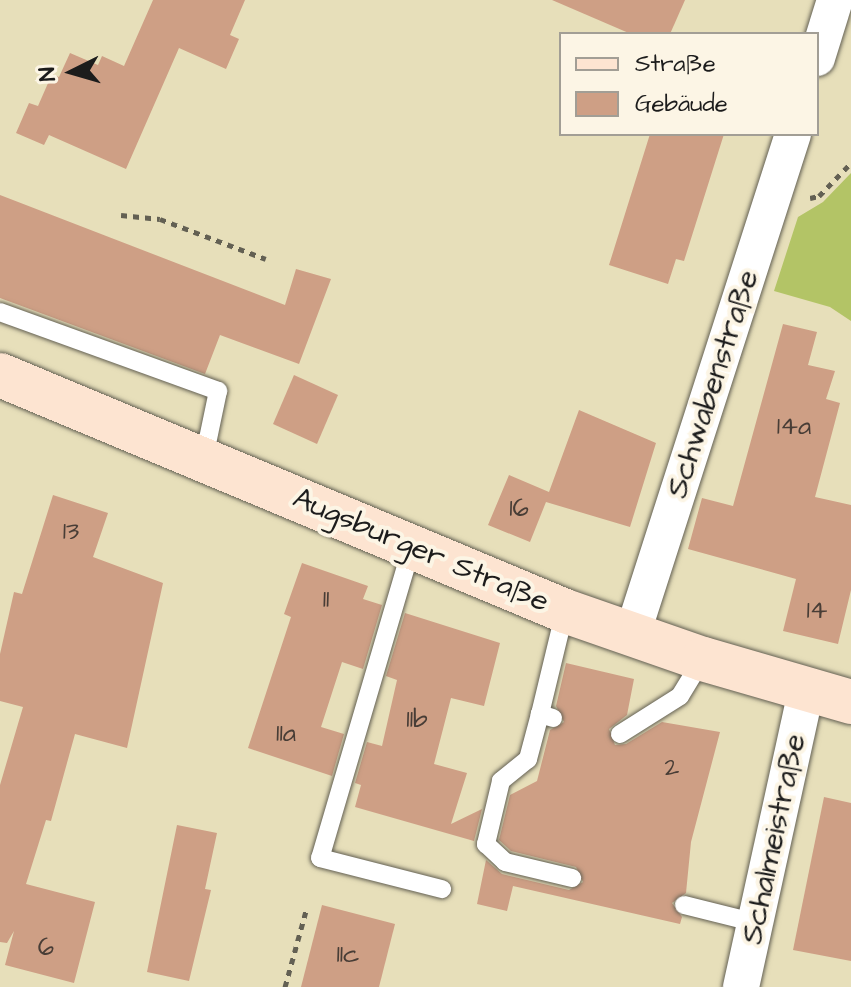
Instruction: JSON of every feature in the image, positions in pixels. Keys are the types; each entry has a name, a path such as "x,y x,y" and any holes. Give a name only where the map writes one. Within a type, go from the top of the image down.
{"street":[{"path":"819,52 835,0"},
{"name":"Schwabenstraße","path":"632,635 792,136"},
{"name":"Augsburger Straße","path":"0,375 565,611 703,659 851,702"},
{"name":"Schalmeistraße","path":"741,987 806,691"}],"lane":[{"path":"0,312 218,391 204,458"},
{"path":"412,546 320,858 442,889"},
{"path":"565,611 547,716 528,759 501,781 486,844 505,862 572,878"},
{"path":"620,734 680,696 703,659"},
{"path":"684,905 756,923"}],"path":[{"path":"121,215 160,219 266,259"},
{"path":"285,987 307,907"}],"green space":[{"path":"851,173 851,321 830,307 774,291 798,217 823,202"}],"building":[{"path":"153,0 245,0 230,35 239,39 226,69 179,48 126,169 49,135 44,145 16,133 29,103 38,106 52,74 59,77 70,53 98,65 102,56 124,66"},
{"path":"552,0 685,0 671,32 626,32"},
{"path":"649,136 723,136 684,261 676,259 668,284 609,265"},
{"path":"0,195 285,305 296,269 331,279 299,364 220,335 205,374 0,298"},
{"path":"783,324 817,332 808,365 835,371 826,399 840,403 815,497 851,505 851,590 838,644 783,631 796,579 688,549 702,498 733,506"},
{"path":"294,375 338,395 317,444 273,424"},
{"path":"579,410 656,443 630,527 546,502 530,542 488,525 509,475 549,492"},
{"path":"53,495 108,513 93,557 163,583 127,748 75,734 51,821 46,820 26,884 95,902 74,983 5,965 14,931 7,943 0,942 0,785 23,707 0,701 0,654 14,592 22,594"},
{"path":"302,563 368,586 363,599 382,605 363,669 342,662 321,727 344,734 332,776 248,748 291,617 284,614"},
{"path":"405,613 500,643 484,706 451,698 434,764 467,773 451,824 482,809 474,841 355,807 361,785 355,783 367,742 382,746 397,680 386,676"},
{"path":"566,663 634,679 627,715 609,729 615,745 626,744 662,722 720,732 691,842 686,893 672,903 682,917 680,924 513,886 507,911 477,904 486,860 502,874 569,890 583,882 576,867 511,851 499,840 510,795 537,781 550,730 564,722 556,706"},
{"path":"824,797 851,803 851,961 793,950"},
{"path":"177,825 217,833 205,889 211,890 189,981 147,972"},
{"path":"322,905 395,924 379,987 301,987"}]}
